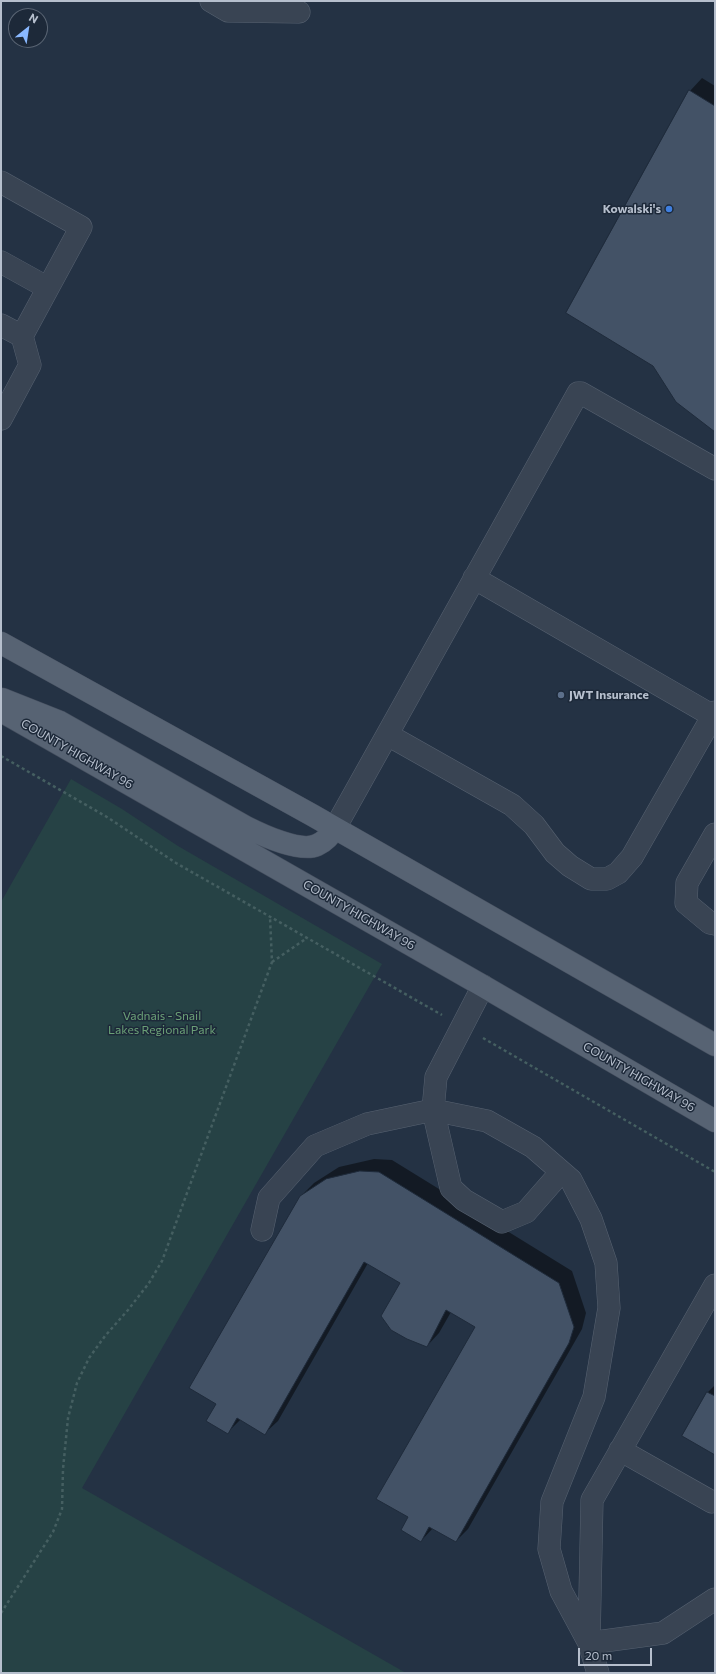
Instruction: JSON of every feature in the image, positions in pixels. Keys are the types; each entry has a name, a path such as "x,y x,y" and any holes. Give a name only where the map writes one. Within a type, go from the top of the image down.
{"main road":[{"path":"1,643 335,828 715,1045"},
{"path":"1,698 60,722 239,823 272,839 296,846 316,846 327,839 335,828"},
{"name":"COUNTY HIGHWAY 96","path":"1,711 483,986 715,1121"}],"street":[{"path":"211,1 228,11 299,12"},
{"path":"1,182 81,227 22,336 30,365 1,419"},
{"path":"1,262 48,288"},
{"path":"1,325 22,336"},
{"path":"335,828 578,393 581,393 715,469"},
{"path":"388,735 512,805 534,825 555,853 570,866 591,878 608,879 618,873 632,857 714,714 474,578"},
{"path":"715,834 687,883 686,903 710,923 715,924"},
{"path":"483,986 436,1077 433,1110 451,1188 464,1200 502,1222 526,1212 561,1172"},
{"path":"262,1230 269,1198 315,1146 367,1124 433,1110 487,1121 533,1147 570,1180 591,1218 606,1263 608,1308 594,1397 552,1502 549,1549 561,1591 589,1643 598,1673"},
{"path":"589,1643 592,1500 715,1285"},
{"path":"620,1450 712,1502"},
{"path":"589,1643 663,1633 715,1600"}],"path":[{"path":"1,756 107,817 176,862 715,1172"},
{"path":"1,1614 53,1532 62,1509 63,1469 68,1418 77,1383 89,1358 105,1336 149,1283 162,1260 272,962 270,916"},
{"path":"272,962 308,938"}],"green space":[{"name":"Vadnais - Snail Lakes Regional Park","path":"71,779 122,809 178,846 382,964 82,1488 406,1673 1,1673 1,902"}],"building":[{"name":"Kowalski's","path":"689,90 715,106 715,432 676,402 653,366 566,313"},
{"path":"360,1171 379,1172 559,1283 574,1327 569,1343 456,1542 429,1527 421,1542 401,1530 408,1517 376,1499 475,1327 446,1310 427,1347 407,1339 391,1330 381,1316 400,1283 364,1262 265,1435 237,1418 228,1434 206,1421 216,1404 189,1388 300,1196 326,1179"},
{"path":"707,1392 715,1396 715,1455 682,1436"}],"place":[{"name":"Kowalski's","path":"669,209"},
{"name":"JWT Insurance","path":"561,695"}]}
